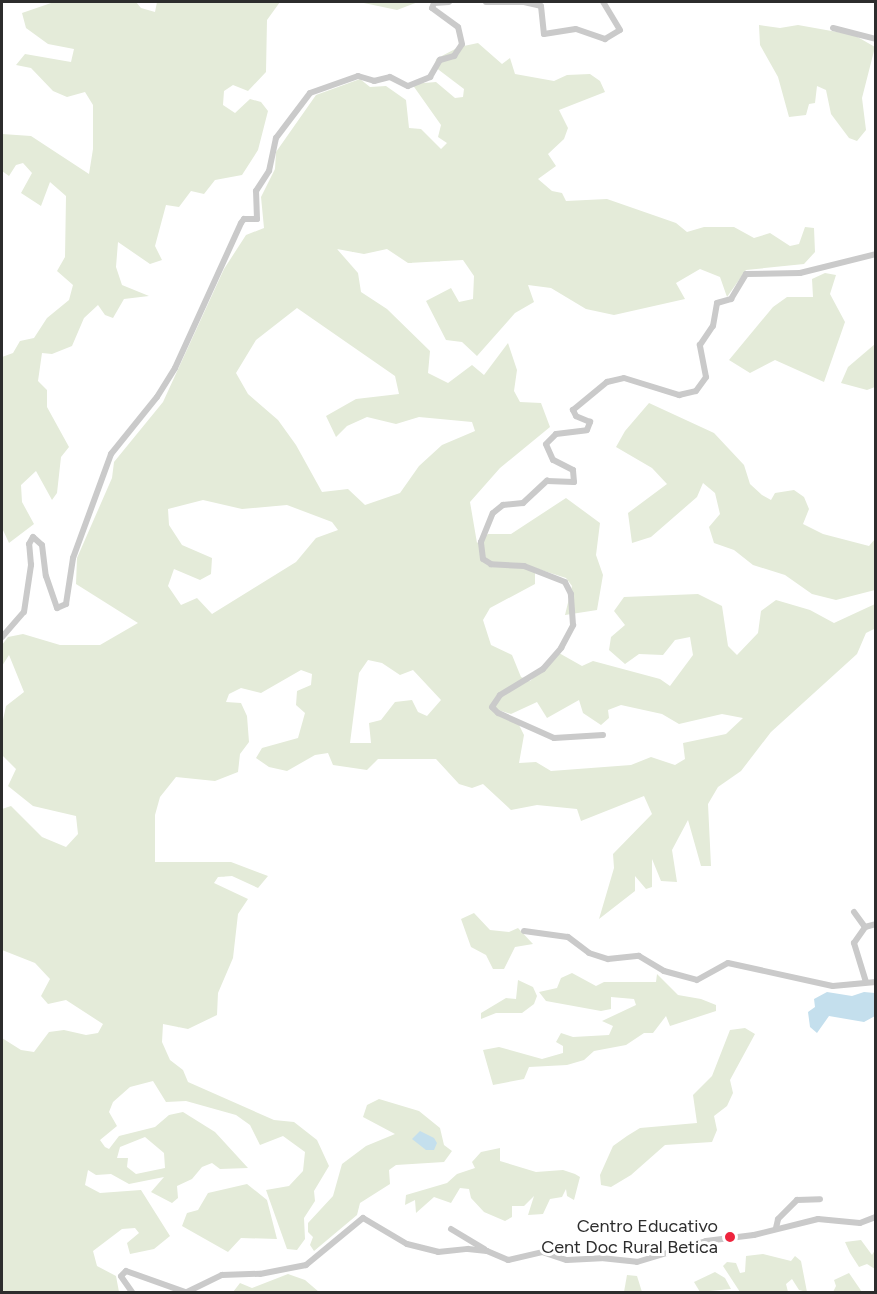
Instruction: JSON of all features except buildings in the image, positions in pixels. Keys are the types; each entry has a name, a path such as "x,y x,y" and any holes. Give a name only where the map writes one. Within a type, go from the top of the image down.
{"street":[{"path":"2,637 24,612 31,565 29,544 33,537 42,545 57,608 66,604 73,558 111,454 157,397 175,368 241,223 244,219 257,219 255,191 269,171 276,138 310,93 358,76 374,81 390,77 408,86 430,77 440,60 454,56 462,44 458,27 432,8 434,3 448,2"},
{"path":"486,2 524,2 541,6 544,34 576,29 606,39 620,30 603,2"},
{"path":"833,28 876,39"},
{"path":"603,735 554,738 498,713 492,707 500,696 543,669 561,648 573,625 571,594 565,582 524,567 490,564 483,559 481,542 493,513 503,505 523,503 547,481 574,482 573,470 553,460 546,444 556,434 587,430 590,422 576,416 573,410 608,382 624,378 679,395 696,391 706,377 700,345 713,326 717,303 731,299 746,274 800,273 876,254"},
{"path":"854,912 865,927"},
{"path":"866,982 854,953 854,943 865,927 876,924"},
{"path":"524,931 567,938 589,953 608,959 639,956 664,971 697,980 728,963 833,986 876,982"},
{"path":"776,1228 778,1218 797,1200 819,1199"},
{"path":"451,1229 487,1251 508,1260 542,1252 567,1260 648,1262 698,1243 819,1219 860,1222 876,1217"},
{"path":"132,1293 121,1276 126,1271 186,1293 222,1275 260,1274 306,1265 363,1218 407,1244 429,1251 487,1251"}],"green space":[{"path":"54,2 136,2 141,8 155,12 157,2 280,2 267,20 266,72 248,91 233,85 224,91 223,105 235,113 250,99 261,102 268,111 258,150 242,175 215,180 204,194 191,191 179,207 166,205 155,246 162,260 150,264 118,242 116,267 122,285 149,296 124,299 113,318 105,315 98,305 84,318 72,346 52,354 42,353 38,381 47,390 47,407 69,447 61,457 57,493 52,500 36,471 21,485 22,502 34,524 9,543 2,528 2,357 13,353 20,341 34,338 47,318 69,300 73,285 57,271 65,257 66,196 50,182 41,206 21,193 32,173 23,163 16,165 9,176 2,171 2,134 31,136 89,174 93,149 93,105 85,92 67,97 53,91 31,68 16,65 25,54 71,62 74,49 48,44 26,28 22,13"},
{"path":"359,2 418,2 397,10"},
{"path":"759,25 780,28 798,25 854,35 875,47 862,98 866,130 857,141 849,138 831,114 826,90 817,86 815,103 809,104 806,115 789,117 778,77 760,45"},
{"path":"478,43 502,64 510,58 515,74 554,81 567,75 590,74 600,81 605,92 559,110 568,128 564,139 548,154 556,166 538,179 552,191 562,193 566,201 607,199 676,223 687,232 704,227 734,227 754,238 770,233 790,246 799,244 805,227 814,228 815,252 804,264 746,270 727,297 720,277 700,269 676,283 685,299 614,315 586,309 551,288 528,285 534,302 515,313 477,356 462,342 446,340 426,301 451,288 459,302 473,299 474,276 463,260 408,263 387,249 364,254 337,249 358,273 361,292 387,309 430,351 428,373 448,383 472,365 484,375 508,343 517,370 514,391 520,402 541,403 550,427 500,468 470,502 477,543 488,534 511,534 566,498 600,523 596,555 603,575 597,610 565,615 572,586 566,578 535,568 535,584 490,608 483,620 491,645 512,655 521,677 530,681 559,653 582,666 593,661 660,679 670,686 693,655 690,637 675,640 663,655 639,654 625,664 609,650 611,637 625,625 614,611 624,597 698,594 722,606 728,646 737,655 758,633 761,611 776,600 810,610 834,623 875,604 876,628 866,633 857,654 771,732 741,771 718,787 708,804 711,866 701,866 688,820 672,850 677,882 661,881 652,859 652,887 646,889 635,876 635,891 599,919 614,868 613,854 652,814 644,796 581,821 577,809 537,805 511,810 483,784 472,788 459,784 436,759 378,759 367,770 333,765 328,753 315,755 287,771 269,767 256,758 262,748 298,738 305,713 296,705 297,691 311,685 312,674 301,670 261,693 241,688 229,694 226,702 241,703 247,716 249,742 240,754 238,772 215,781 176,777 160,797 155,815 155,862 231,862 268,876 258,888 232,876 218,877 214,883 248,899 238,914 233,958 218,993 217,1015 188,1029 163,1024 162,1042 170,1060 183,1070 188,1082 274,1120 294,1122 317,1140 329,1166 314,1191 315,1201 304,1218 305,1239 297,1250 287,1249 266,1190 289,1186 303,1171 305,1152 283,1136 260,1145 250,1125 236,1115 186,1101 166,1102 153,1081 130,1087 113,1102 109,1112 117,1126 100,1140 105,1147 109,1149 119,1136 155,1127 169,1115 183,1112 215,1132 248,1168 220,1169 212,1163 202,1167 192,1179 177,1186 178,1198 172,1203 151,1192 164,1177 129,1184 111,1174 96,1175 88,1170 85,1185 100,1193 141,1190 170,1236 154,1249 130,1254 127,1243 139,1233 135,1228 122,1229 93,1251 97,1266 116,1276 119,1292 2,1292 2,1038 21,1050 34,1052 49,1032 64,1030 86,1035 98,1033 103,1024 66,1000 48,1004 41,996 50,979 35,963 2,950 2,809 11,806 42,837 66,847 78,834 76,816 33,806 8,786 16,769 2,755 3,720 6,706 24,692 9,655 2,666 2,645 8,637 23,634 60,645 100,645 138,623 76,584 77,558 112,478 114,462 163,402 224,269 246,235 264,228 261,197 275,169 276,152 316,95 360,79 370,87 386,86 406,100 409,128 421,129 441,149 447,143 438,137 441,125 412,84 436,82 455,98 463,97 464,89 435,67 436,59 459,47","holes":["297,308 395,376 399,394 356,399 326,416 336,437 347,426 367,417 396,424 419,417 472,422 475,431 442,445 419,466 400,493 365,505 348,489 322,492 296,445 278,420 248,394 236,373 256,340","203,500 242,509 287,505 332,522 338,530 316,538 296,562 212,614 197,598 181,605 168,586 174,569 200,580 211,574 212,558 182,545 169,525 168,509","368,660 382,663 400,675 413,670 441,700 427,716 418,712 412,700 395,702 381,720 369,723 371,743 350,743 359,673","579,700 583,713 601,725 609,718 608,710 621,705 662,714 679,724 722,714 743,718 726,734 683,743 685,759 675,765 651,757 631,765 551,771 536,762 519,763 524,735 518,723 498,710 511,714 537,702 547,718","145,1137 164,1153 165,1168 136,1174 127,1167 128,1158 117,1158 120,1147"]},
{"path":"825,273 836,275 830,294 845,322 824,382 775,360 750,373 729,360 773,307 787,297 813,297 812,279"},
{"path":"875,344 875,387 867,390 841,383 848,367"},
{"path":"649,403 714,433 744,465 750,484 762,495 771,500 775,493 794,490 804,497 809,509 803,524 823,534 869,546 875,539 875,590 836,600 812,594 785,575 753,565 734,550 714,543 709,527 720,514 715,493 703,483 697,497 651,537 632,543 628,513 667,484 652,468 616,447 625,431"},
{"path":"474,913 490,930 509,932 518,928 533,944 515,947 504,969 493,969 486,955 471,947 461,919"},
{"path":"572,973 596,986 604,982 656,982 657,974 678,995 701,999 716,1005 716,1011 670,1026 666,1016 653,1033 644,1033 626,1045 594,1051 584,1060 567,1065 529,1067 524,1079 493,1085 483,1050 499,1047 542,1059 563,1053 563,1046 556,1042 561,1033 573,1037 609,1035 613,1026 602,1021 636,1005 634,999 611,997 611,1009 601,1011 546,1001 539,992 557,988 561,978"},
{"path":"518,980 533,987 537,996 534,1004 522,1013 496,1013 481,1019 481,1013 506,998 516,999"},
{"path":"745,1028 755,1034 730,1080 733,1093 727,1106 714,1116 717,1130 712,1142 665,1145 631,1175 611,1187 601,1185 600,1175 613,1146 627,1136 640,1128 697,1123 693,1095 712,1076 730,1030"},
{"path":"379,1099 419,1111 440,1128 444,1145 452,1151 444,1162 396,1165 389,1170 390,1184 360,1203 357,1215 314,1251 310,1245 313,1237 308,1232 308,1223 333,1196 342,1164 366,1146 395,1134 363,1117 367,1105"},
{"path":"500,1148 500,1161 536,1172 563,1170 580,1177 574,1200 567,1196 566,1189 562,1197 550,1199 543,1214 528,1215 534,1196 524,1206 512,1206 512,1217 505,1221 484,1212 471,1198 469,1189 460,1188 451,1203 434,1197 416,1213 415,1200 405,1205 406,1195 447,1183 457,1174 475,1168 472,1162 481,1152"},
{"path":"247,1184 267,1200 277,1239 241,1238 228,1252 182,1226 187,1213 198,1210 208,1193"},
{"path":"861,1240 872,1255 875,1250 875,1269 867,1264 859,1267 845,1242"},
{"path":"763,1254 791,1261 795,1256 801,1261 807,1292 799,1290 792,1279 786,1284 788,1292 740,1292 723,1266 727,1262 736,1263 740,1273 745,1272 746,1256"},
{"path":"715,1272 725,1278 731,1289 700,1292 694,1282"},
{"path":"849,1273 862,1292 833,1292 836,1286 834,1280"},
{"path":"288,1274 305,1280 319,1292 233,1292 240,1283 252,1288"},
{"path":"627,1275 637,1276 642,1292 624,1292"}],"water":[{"path":"827,992 852,996 864,992 875,993 875,1016 864,1022 829,1016 817,1033 810,1027 808,1012 815,1007 814,999"},
{"path":"420,1131 434,1138 437,1143 434,1150 426,1150 412,1139"}],"place":[{"name":"Centro Educativo Cent Doc Rural Betica","path":"730,1237"}]}
